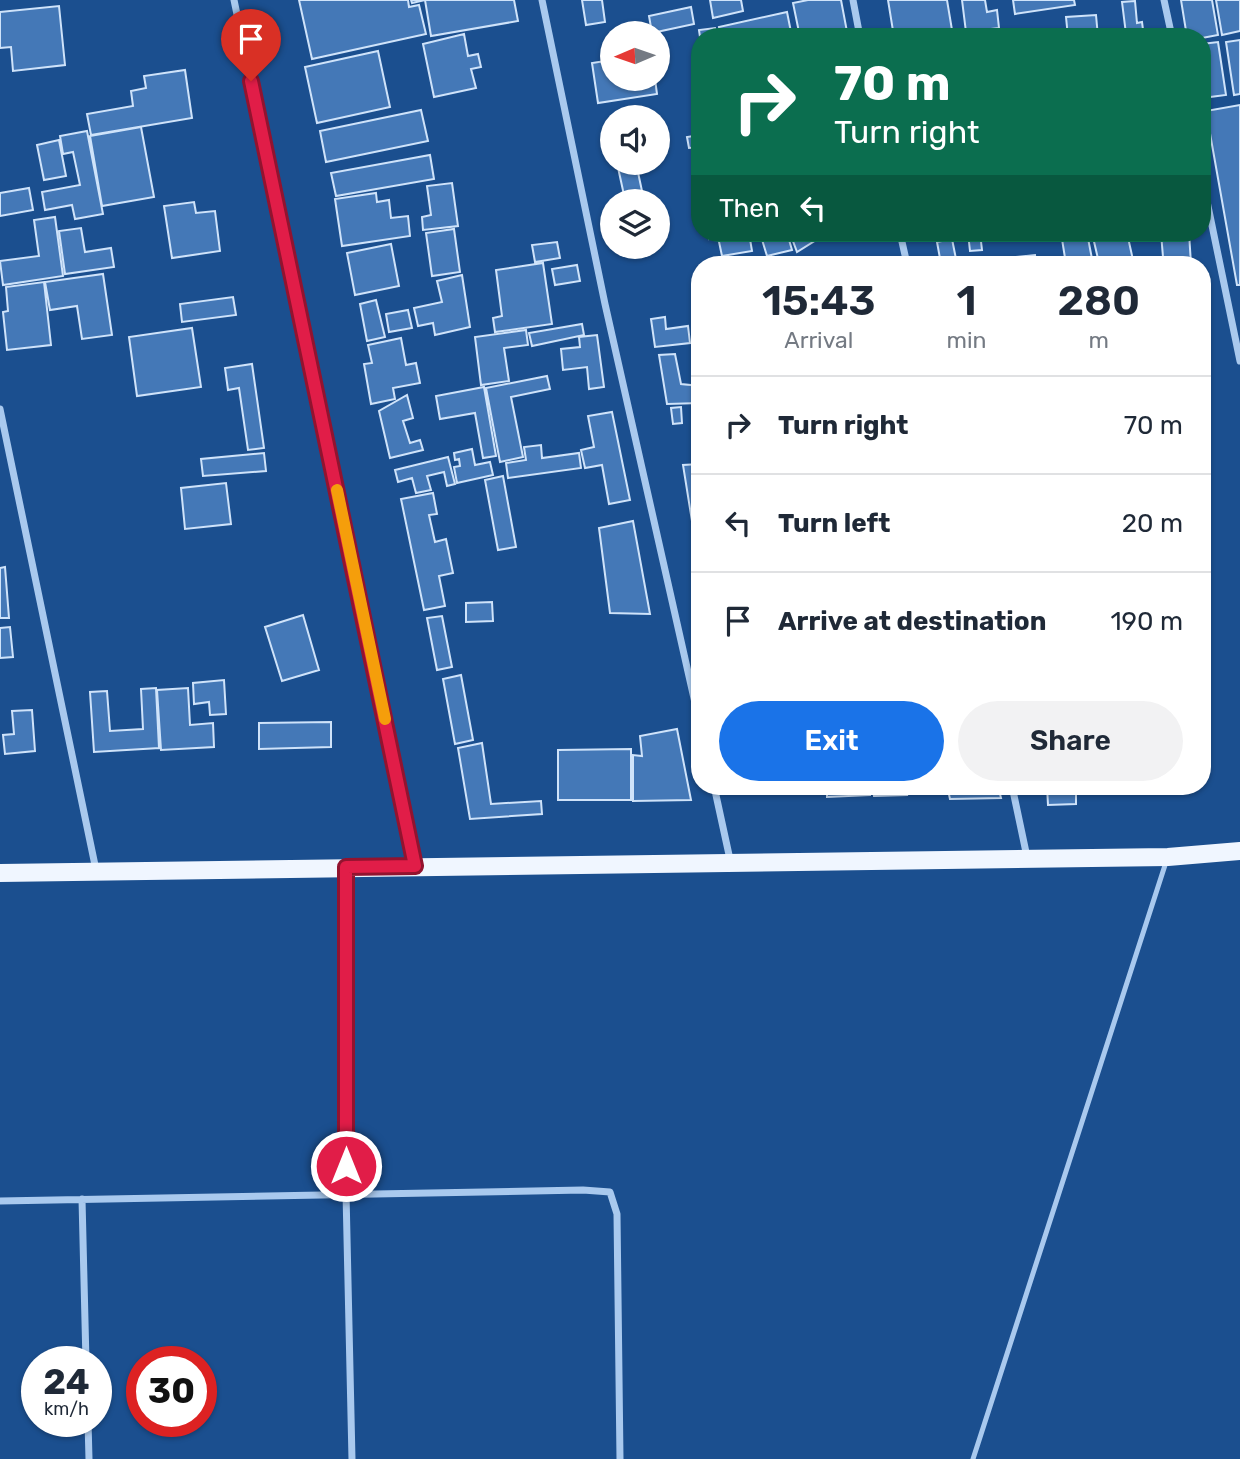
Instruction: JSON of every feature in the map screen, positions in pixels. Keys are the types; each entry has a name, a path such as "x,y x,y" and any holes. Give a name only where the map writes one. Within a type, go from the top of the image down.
{"main road":[{"path":"0,873 1168,857 1240,851"}],"street":[{"path":"234,0 415,866"},
{"path":"542,0 605,304 691,685"},
{"path":"853,0 858,28"},
{"path":"1164,0 1170,28"},
{"path":"1211,212 1236,310 1240,361"},
{"path":"0,409 96,871"},
{"path":"716,795 731,864"},
{"path":"1014,795 1027,857"},
{"path":"346,867 346,1194 352,1459"},
{"path":"0,1201 583,1189 610,1192 617,1214 620,1459"},
{"path":"82,1199 86,1346"},
{"path":"88,1437 89,1459"}],"lane":[{"path":"973,1459 1168,857"}],"building":[{"path":"299,0 408,0 409,7 419,5 426,34 312,59"},
{"path":"425,0 514,0 518,21 431,36"},
{"path":"582,0 602,0 605,21 586,25"},
{"path":"710,0 741,0 743,11 713,18"},
{"path":"841,0 846,28 798,28 793,3"},
{"path":"888,0 947,0 952,28 893,28"},
{"path":"962,0 985,0 987,12 997,10 999,28 966,28"},
{"path":"1013,0 1074,0 1075,5 1015,14"},
{"path":"1181,0 1212,0 1218,35 1211,36 1211,28 1186,28"},
{"path":"1216,0 1240,0 1240,31 1222,35"},
{"path":"1135,1 1137,23 1142,22 1143,28 1125,28 1122,2"},
{"path":"59,6 65,65 13,71 11,47 0,48 0,12"},
{"path":"691,7 694,24 670,29 670,21 650,21 649,16"},
{"path":"787,12 790,28 719,28"},
{"path":"1096,15 1097,28 1067,28 1066,17"},
{"path":"464,34 468,56 478,54 481,67 471,69 476,88 434,97 423,44"},
{"path":"1240,40 1240,94 1234,95 1226,42"},
{"path":"1218,42 1226,95 1211,97 1211,43"},
{"path":"378,51 390,107 317,123 305,67"},
{"path":"600,62 600,91 657,91 657,94 598,103 592,63"},
{"path":"185,70 192,118 91,135 87,114 133,106 131,91 146,88 144,76"},
{"path":"1240,105 1240,285 1237,285 1211,139 1211,110"},
{"path":"421,110 428,141 326,162 320,131"},
{"path":"141,127 154,197 102,206 90,136"},
{"path":"87,131 103,214 75,219 72,205 45,210 42,192 80,185 73,152 63,154 60,136"},
{"path":"691,136 691,148 689,148 687,137"},
{"path":"59,140 66,176 44,180 37,145"},
{"path":"430,155 434,179 336,196 331,173"},
{"path":"620,175 639,175 642,189 623,189"},
{"path":"452,183 458,226 423,230 422,217 431,215 427,186"},
{"path":"29,188 33,210 0,216 0,193"},
{"path":"376,193 377,202 389,200 391,218 408,216 410,236 342,246 335,199"},
{"path":"194,202 196,213 215,211 220,251 172,258 164,206"},
{"path":"55,217 63,276 3,285 0,261 39,256 34,220"},
{"path":"81,228 85,252 111,248 114,267 65,274 59,231"},
{"path":"454,229 460,272 432,276 426,233"},
{"path":"557,242 560,258 535,262 532,245"},
{"path":"719,242 750,242 752,251 722,256"},
{"path":"763,242 790,242 792,250 767,256"},
{"path":"793,242 813,242 797,252"},
{"path":"937,242 953,242 955,256 940,256"},
{"path":"969,242 981,242 982,250 970,251"},
{"path":"1062,242 1089,242 1091,256 1065,256"},
{"path":"1094,242 1129,242 1132,256 1097,256"},
{"path":"1162,242 1190,242 1190,256 1163,256"},
{"path":"391,244 399,286 355,295 347,253"},
{"path":"543,263 552,324 495,332 493,318 502,316 496,270"},
{"path":"577,265 580,281 555,285 552,269"},
{"path":"103,274 112,335 82,339 77,306 50,310 45,282"},
{"path":"462,275 470,327 435,335 433,323 418,326 414,308 442,302 437,281"},
{"path":"44,282 51,345 7,350 3,312 8,311 6,287"},
{"path":"233,297 236,315 182,322 180,304"},
{"path":"376,300 385,337 367,341 360,304"},
{"path":"408,310 412,328 389,332 386,314"},
{"path":"665,317 666,329 688,326 690,343 655,347 651,319"},
{"path":"582,324 584,335 532,346 529,333"},
{"path":"192,328 201,387 137,396 129,337"},
{"path":"526,330 528,345 504,348 509,381 481,385 475,337"},
{"path":"597,335 604,387 589,389 587,367 563,370 561,349 580,347 579,337"},
{"path":"401,338 406,365 416,363 420,383 393,388 395,399 371,404 364,364 372,363 368,345"},
{"path":"675,354 681,384 691,385 691,403 667,404 659,355"},
{"path":"252,364 264,448 248,450 239,388 228,390 225,368"},
{"path":"547,376 550,389 511,397 523,457 500,462 486,388"},
{"path":"484,387 496,456 483,458 475,413 440,419 436,396"},
{"path":"407,395 413,418 403,421 410,443 420,440 423,450 390,458 379,411"},
{"path":"681,407 682,423 673,424 671,408"},
{"path":"612,412 630,500 609,504 602,465 585,468 581,450 594,447 588,416"},
{"path":"541,445 542,458 579,453 581,468 508,478 506,463 526,460 524,447"},
{"path":"472,449 475,465 490,462 493,475 457,483 454,467 460,466 454,453"},
{"path":"264,453 266,471 203,476 201,459"},
{"path":"448,457 455,484 447,486 444,472 427,476 431,490 416,493 412,478 398,482 395,470"},
{"path":"683,465 691,465 691,515"},
{"path":"503,476 516,547 498,550 485,480"},
{"path":"226,483 231,524 185,529 181,488"},
{"path":"433,493 437,514 429,515 435,542 446,539 453,573 439,576 445,606 424,610 401,499"},
{"path":"633,521 650,614 610,613 599,528"},
{"path":"5,567 9,618 0,618 0,568"},
{"path":"492,602 493,621 466,622 466,603"},
{"path":"303,615 319,670 282,681 265,627"},
{"path":"442,616 452,667 437,670 427,618"},
{"path":"10,627 13,657 0,658 0,628"},
{"path":"461,675 473,740 455,744 443,679"},
{"path":"224,680 226,714 210,715 209,702 194,704 193,683"},
{"path":"156,688 159,748 94,752 90,692 107,691 110,731 143,729 141,689"},
{"path":"188,688 190,725 213,723 214,747 161,750 157,690"},
{"path":"32,710 35,751 5,754 3,735 14,734 12,711"},
{"path":"331,722 331,747 259,749 259,723"},
{"path":"677,729 691,800 633,801 633,755 642,756 640,736"},
{"path":"482,743 491,804 541,801 542,814 470,819 458,748"},
{"path":"631,749 631,800 558,800 558,750"},
{"path":"827,795 870,795 827,797"},
{"path":"949,795 1000,795 1001,798 950,799"},
{"path":"1047,795 1076,795 1076,804 1048,805"}],"slow traffic":[{"path":"337,490 385,719"}],"route":[{"path":"251,81 415,866 346,867 346,1166"}]}
